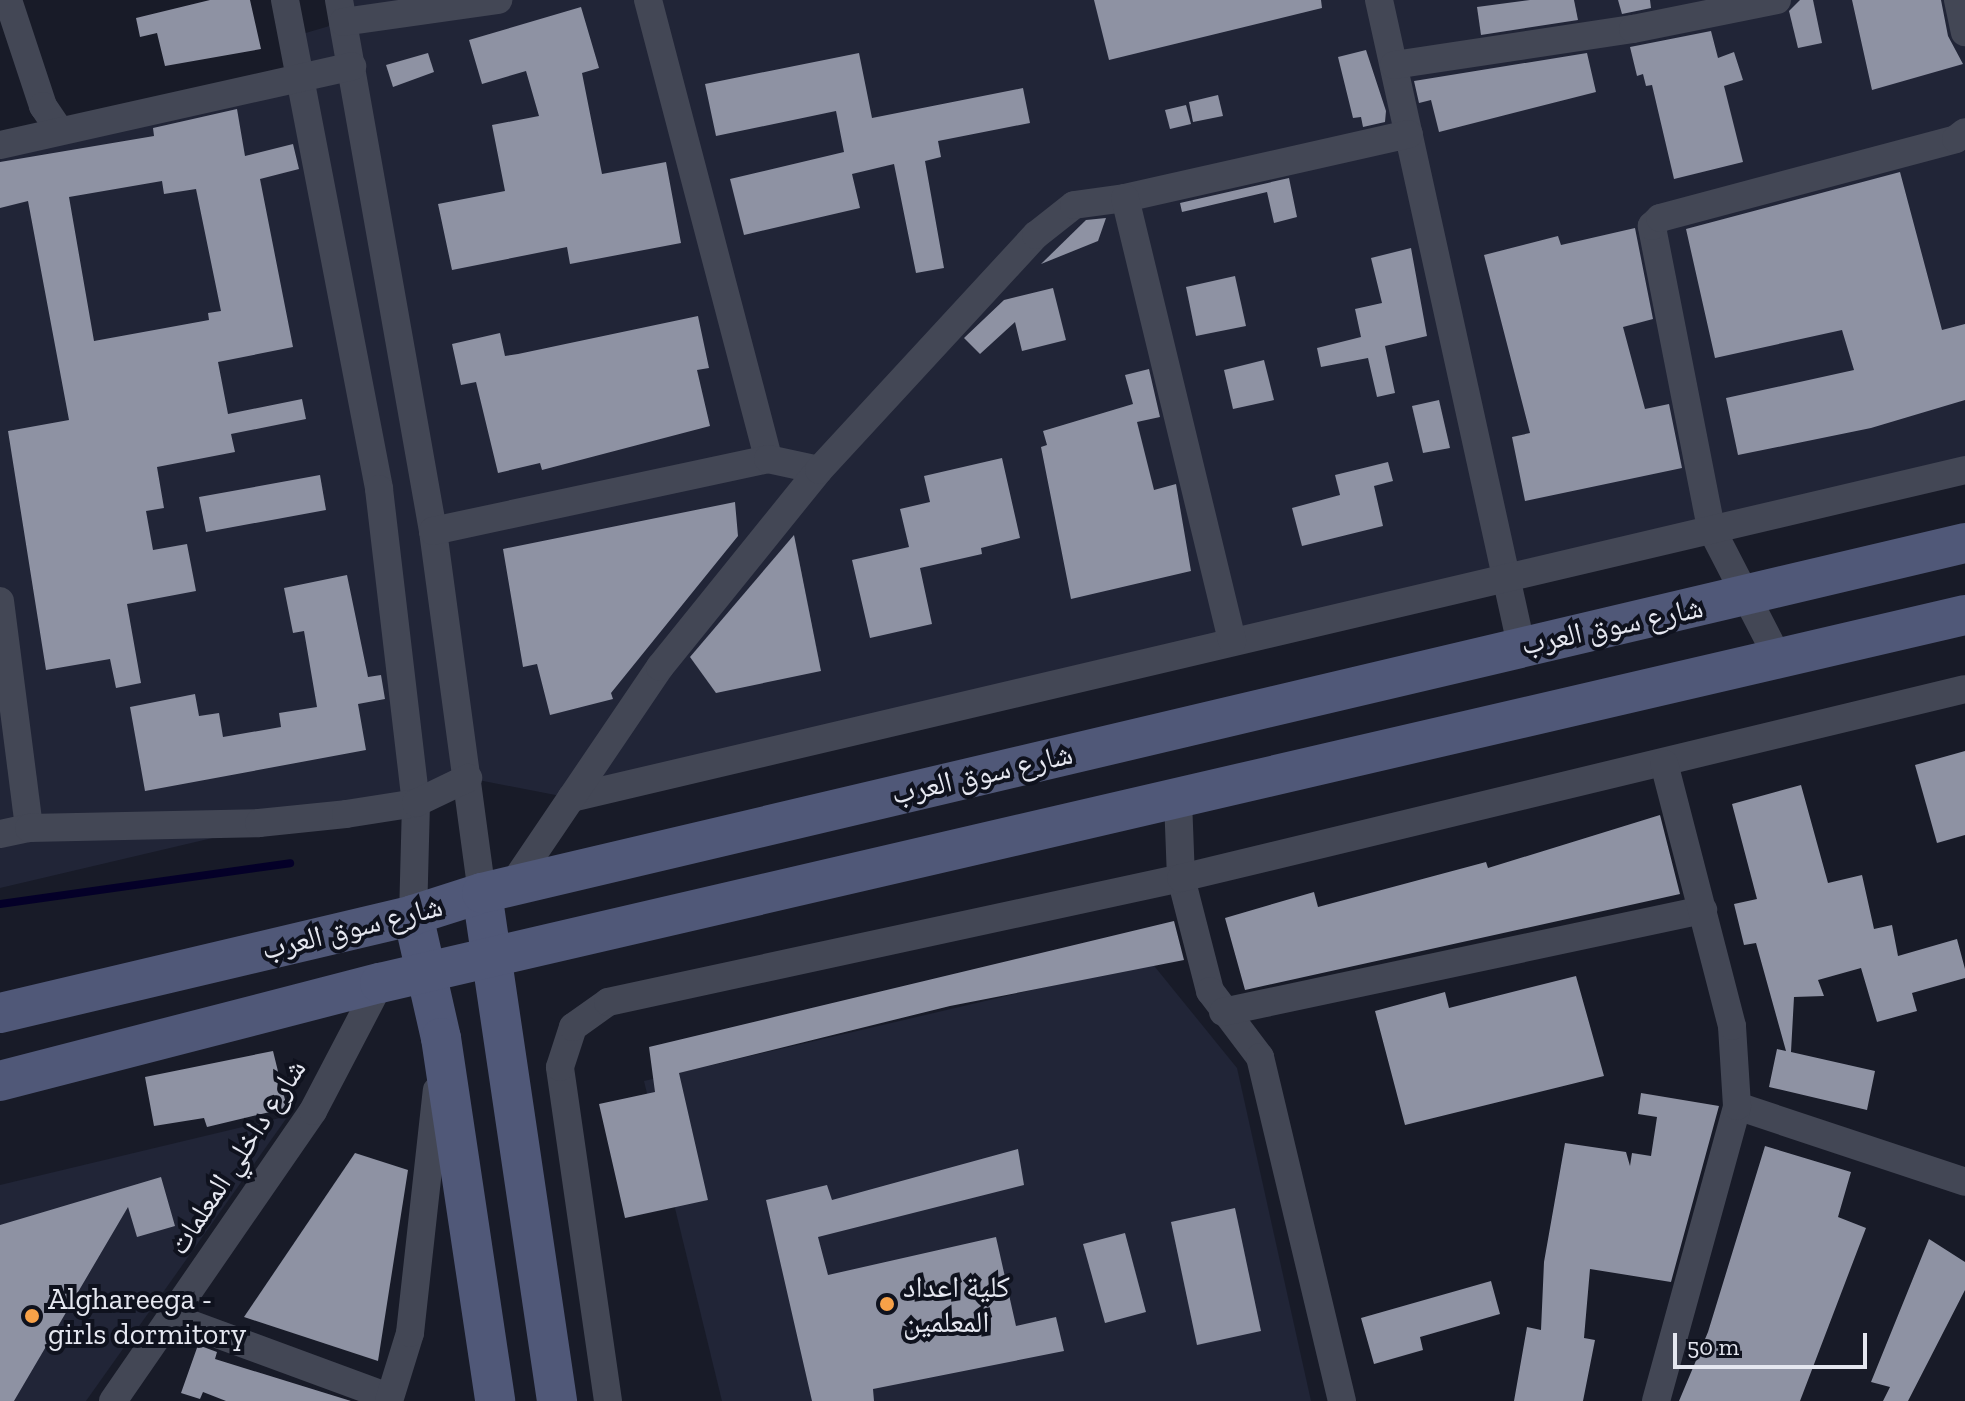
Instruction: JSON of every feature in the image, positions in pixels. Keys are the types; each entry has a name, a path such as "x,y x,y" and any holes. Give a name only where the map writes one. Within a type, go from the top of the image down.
{"main road":[{"name":"شارع سوق العرب","path":"0,1013 413,915 496,890 1521,645 1751,596 1965,543"},
{"path":"0,1081 380,983 428,975 492,957 1965,615"},
{"path":"496,890 492,957 557,1401"},
{"path":"413,915 441,1038 495,1401"}],"street":[{"path":"8,0 43,106 60,131"},
{"path":"285,0 379,489 416,803 413,915"},
{"path":"496,890 468,778 433,531 341,11 498,0"},
{"path":"648,0 768,459"},
{"path":"1379,0 1521,645"},
{"path":"1394,65 1633,29 1777,0"},
{"path":"1958,0 1965,32"},
{"path":"0,145 299,74 352,66"},
{"path":"1778,658 1751,596 1711,528 1652,226 1660,218 1956,139 1965,132"},
{"path":"496,890 571,798 660,667 819,470 1036,235 1074,205 1125,198 1409,134"},
{"path":"1125,198 1232,641"},
{"path":"433,531 768,459 819,470"},
{"path":"571,798 1965,470"},
{"path":"0,601 29,828"},
{"path":"608,1401 560,1067 573,1027 588,1012 608,1002 1181,878 1965,689"},
{"path":"1656,1401 1737,1106 1736,1046 1664,764"},
{"path":"0,834 29,828 259,823 416,803 468,778"},
{"path":"1178,800 1181,878 1210,991 1260,1057 1342,1401"},
{"path":"1223,1012 1703,910"},
{"name":"شارع داخلي المعلمات","path":"113,1401 313,1111 380,983"},
{"path":"171,1317 389,1399 410,1333 441,1038"},
{"path":"1737,1106 1965,1182"}],"shaded area":[{"path":"339,0 1965,0 1965,470 571,798 468,778 0,888 0,145 299,74 292,37 343,22"},
{"path":"1151,962 1237,1068 1311,1401 722,1401 644,1081"},
{"path":"288,1116 86,1401 0,1401 0,1185"}],"building":[{"path":"210,0 250,0 261,49 165,66 157,33 140,37 136,18"},
{"path":"1094,0 1321,0 1322,8 1109,60"},
{"path":"1530,0 1574,0 1578,20 1481,35 1477,7"},
{"path":"1618,0 1650,0 1651,8 1622,14"},
{"path":"1800,0 1813,0 1822,43 1798,48 1789,11"},
{"path":"1852,0 1941,0 1948,36 1963,64 1872,90"},
{"path":"581,7 599,68 582,73 602,174 666,162 681,243 570,264 567,247 452,270 438,204 505,191 492,125 539,116 526,71 482,84 469,40"},
{"path":"1711,31 1718,58 1734,52 1743,80 1724,86 1743,162 1674,179 1652,85 1646,86 1643,74 1637,76 1630,47"},
{"path":"1366,50 1386,111 1385,122 1363,127 1361,117 1353,118 1338,57"},
{"path":"428,53 434,72 393,87 386,65"},
{"path":"859,53 872,118 1023,88 1030,123 938,141 941,157 925,161 944,268 916,273 894,164 852,174 860,208 744,235 730,179 844,152 836,111 716,136 705,84"},
{"path":"1587,53 1596,92 1439,132 1431,100 1419,103 1414,81"},
{"path":"1218,95 1223,116 1193,122 1189,102"},
{"path":"1186,105 1191,124 1170,129 1165,110"},
{"path":"237,109 245,156 293,144 299,169 260,179 293,347 218,362 228,414 302,399 306,419 231,434 235,452 157,467 164,508 146,511 153,550 187,544 196,591 127,604 141,683 116,688 110,659 46,670 8,431 69,420 28,201 0,208 0,162 154,136 153,128","holes":["162,181 164,194 196,189 221,311 208,313 209,320 94,341 69,197"]},
{"path":"1900,172 1942,330 1965,324 1965,400 1871,428 1738,455 1726,398 1854,370 1842,330 1715,358 1686,229"},
{"path":"1289,178 1297,217 1274,223 1267,192 1182,212 1180,203"},
{"path":"1106,218 1098,241 1041,264 1086,220"},
{"path":"1635,228 1653,319 1623,327 1645,409 1669,404 1682,468 1525,501 1512,437 1530,433 1484,255 1558,236 1561,245"},
{"path":"1411,248 1427,336 1385,346 1395,393 1377,397 1368,358 1321,367 1317,348 1361,337 1355,309 1382,303 1371,258"},
{"path":"1235,276 1246,326 1196,336 1186,287"},
{"path":"1053,288 1066,340 1022,351 1015,322 980,354 964,338 1004,300"},
{"path":"698,316 709,368 697,370 710,426 542,470 540,463 498,473 476,382 461,385 452,344 500,333 505,356"},
{"path":"1264,360 1274,400 1233,409 1224,370"},
{"path":"1149,369 1160,417 1137,422 1154,490 1176,484 1191,571 1071,599 1041,447 1047,445 1043,431 1133,404 1125,375"},
{"path":"1439,400 1450,448 1423,453 1412,406"},
{"path":"1002,458 1020,538 981,548 982,554 920,568 932,624 870,638 852,560 909,547 900,509 930,502 924,476"},
{"path":"1388,462 1393,481 1374,486 1383,526 1302,546 1292,508 1340,495 1335,475"},
{"path":"320,475 326,510 206,532 199,497"},
{"path":"735,502 738,536 611,693 613,699 550,715 537,664 523,667 503,549"},
{"path":"794,535 821,671 716,693 690,657"},
{"path":"347,575 368,677 381,675 385,699 358,704 366,750 145,791 130,707 195,694 199,716 219,713 223,737 281,727 279,713 317,707 304,631 293,633 284,588"},
{"path":"1965,751 1965,835 1937,843 1915,765"},
{"path":"1801,785 1828,883 1862,875 1874,929 1892,925 1898,956 1957,939 1965,969 1965,978 1912,993 1917,1011 1877,1022 1861,968 1818,980 1824,996 1794,997 1791,1052 1875,1071 1867,1110 1769,1087 1777,1049 1786,1051 1756,943 1744,945 1734,904 1757,899 1732,804"},
{"path":"1660,815 1680,894 1245,990 1225,918 1314,892 1318,907 1486,862 1488,868"},
{"path":"1174,921 1184,960 950,1006 679,1073 708,1200 625,1218 599,1104 655,1092 649,1047"},
{"path":"1576,976 1604,1076 1405,1125 1375,1011 1445,992 1449,1008"},
{"path":"273,1051 287,1108 207,1127 204,1118 154,1126 145,1077"},
{"path":"1641,1093 1719,1106 1671,1282 1590,1269 1584,1338 1595,1340 1583,1401 1514,1401 1527,1327 1541,1330 1544,1262 1565,1143 1626,1152 1630,1166 1632,1153 1651,1156 1657,1117 1638,1114"},
{"path":"1765,1146 1851,1172 1838,1217 1866,1228 1800,1401 1679,1401 1708,1332"},
{"path":"1018,1149 1024,1185 818,1237 828,1275 996,1237 1016,1326 1056,1317 1064,1351 873,1389 874,1401 812,1401 766,1200 827,1185 832,1200"},
{"path":"355,1153 408,1170 378,1361 244,1317"},
{"name":"Alghareega - girls dormitory","path":"161,1177 175,1226 137,1237 128,1207 14,1401 0,1401 0,1225"},
{"path":"1235,1208 1261,1331 1197,1345 1171,1222"},
{"path":"1125,1233 1146,1312 1105,1323 1083,1244"},
{"path":"1929,1239 1965,1262 1965,1290 1908,1401 1883,1401 1890,1387 1871,1382"},
{"path":"1491,1281 1500,1314 1420,1337 1423,1350 1374,1364 1361,1318"},
{"path":"198,1345 217,1352 215,1359 351,1401 226,1401 203,1392 200,1399 181,1393"}],"waterway":[{"path":"0,904 290,863"}],"place":[{"name":"كلية اعداد المعلمين","path":"887,1304"},
{"name":"Alghareega - girls dormitory","path":"32,1316"}]}
